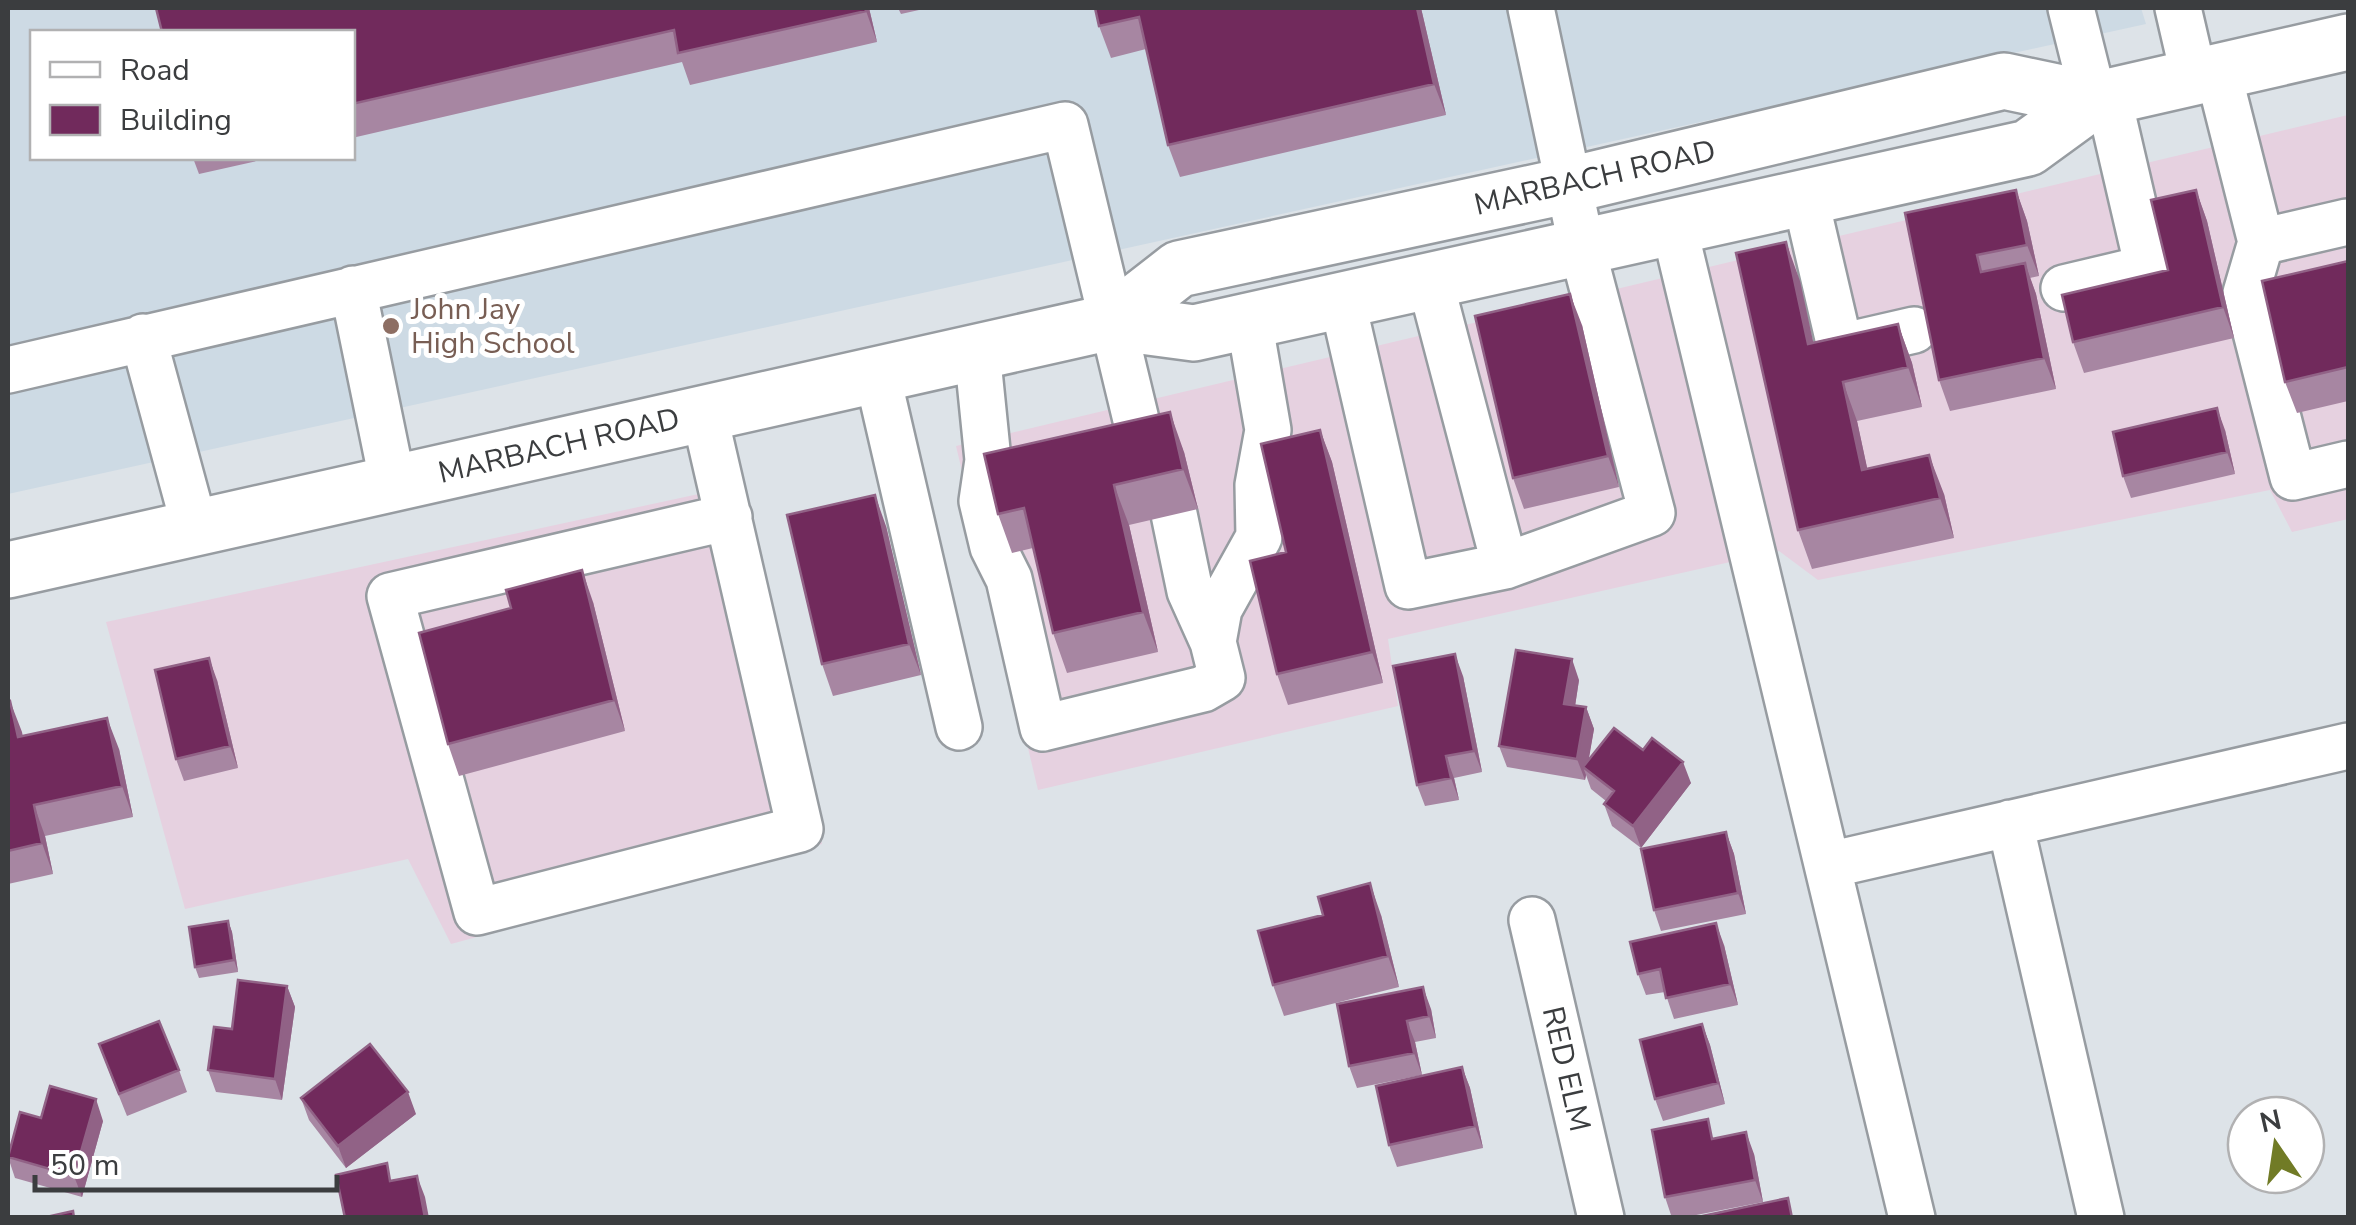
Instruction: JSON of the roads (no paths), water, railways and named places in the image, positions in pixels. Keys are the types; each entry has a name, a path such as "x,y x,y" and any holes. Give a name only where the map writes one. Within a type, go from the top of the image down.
{"main road":[{"name":"MARBACH ROAD","path":"8,570 1111,322 1194,333 2028,148 2101,98 2348,42"},
{"name":"MARBACH ROAD","path":"1111,322 1179,269 1570,185 2004,81 2101,98"}],"street":[{"path":"1342,300 1408,586 1505,566 1652,514 1582,248 1531,8"},
{"path":"2064,288 2148,268 2101,98 2071,8"},
{"path":"2178,8 2206,74 2261,242 2246,293 2293,477 2348,464"},
{"path":"8,370 1065,125 1111,322 1132,438"},
{"path":"1805,198 1840,347 1914,330"},
{"path":"2261,242 2347,222"},
{"path":"1674,227 1912,1218"},
{"path":"1430,280 1505,566"},
{"path":"353,289 392,484"},
{"path":"1213,642 1219,609 1260,537 1258,485 1268,430 1248,320"},
{"path":"143,337 195,528"},
{"path":"977,351 1007,456 982,501 994,546 1010,579 1042,728 1204,689 1222,678 1213,642 1190,591 1174,514"},
{"path":"877,374 958,727"},
{"path":"704,413 729,518 800,830 477,912 390,596 729,518"},
{"path":"1829,865 2348,746"},
{"path":"2010,823 2100,1218"},
{"name":"RED ELM","path":"1532,920 1601,1218"}],"place":[{"name":"John Jay High School","path":"391,326"}]}
